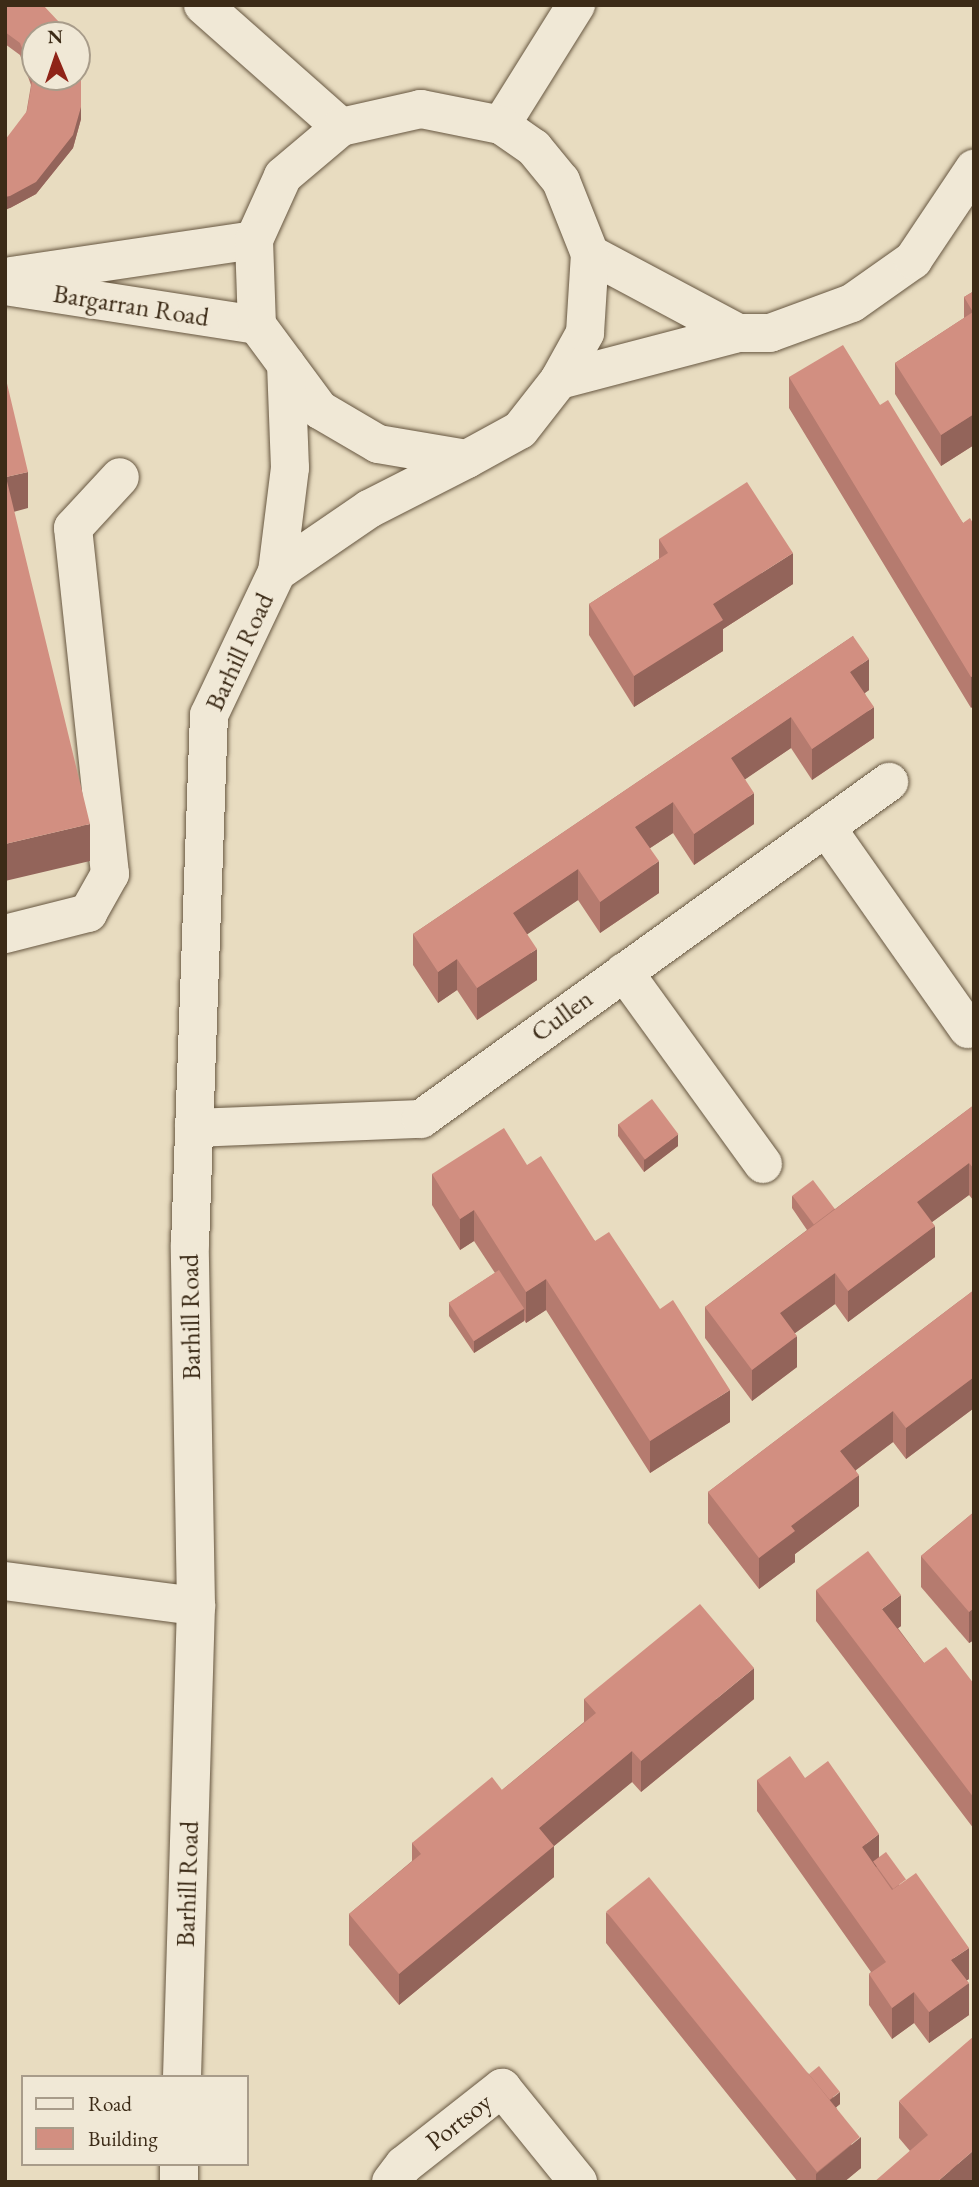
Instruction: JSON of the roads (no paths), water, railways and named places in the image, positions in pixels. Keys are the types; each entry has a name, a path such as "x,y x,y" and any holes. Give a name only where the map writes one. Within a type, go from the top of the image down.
{"street":[{"path":"203,5 341,127"},
{"path":"501,125 576,5"},
{"path":"467,459 378,444 320,410 257,325 254,240 283,176 341,127 421,109 501,125 534,148 561,181 590,254 738,333"},
{"path":"559,380 738,333 770,332 852,303 913,260 974,169"},
{"name":"Bargarran Road","path":"5,276 254,240"},
{"name":"Barhill Road","path":"277,572 369,509 520,430 559,380 585,333 590,254"},
{"name":"Bargarran Road","path":"5,286 257,325"},
{"name":"Barhill Road","path":"182,2075 196,1606 190,1245 209,715 277,572 290,468 286,364"},
{"path":"5,934 88,913 110,874 73,528 120,477"},
{"name":"Cullen","path":"194,1128 421,1119 889,782"},
{"path":"825,827 968,1029"},
{"path":"624,972 763,1164"},
{"path":"5,1581 196,1606"},
{"name":"Portsoy","path":"391,2182 404,2165 502,2088 578,2182"}]}
